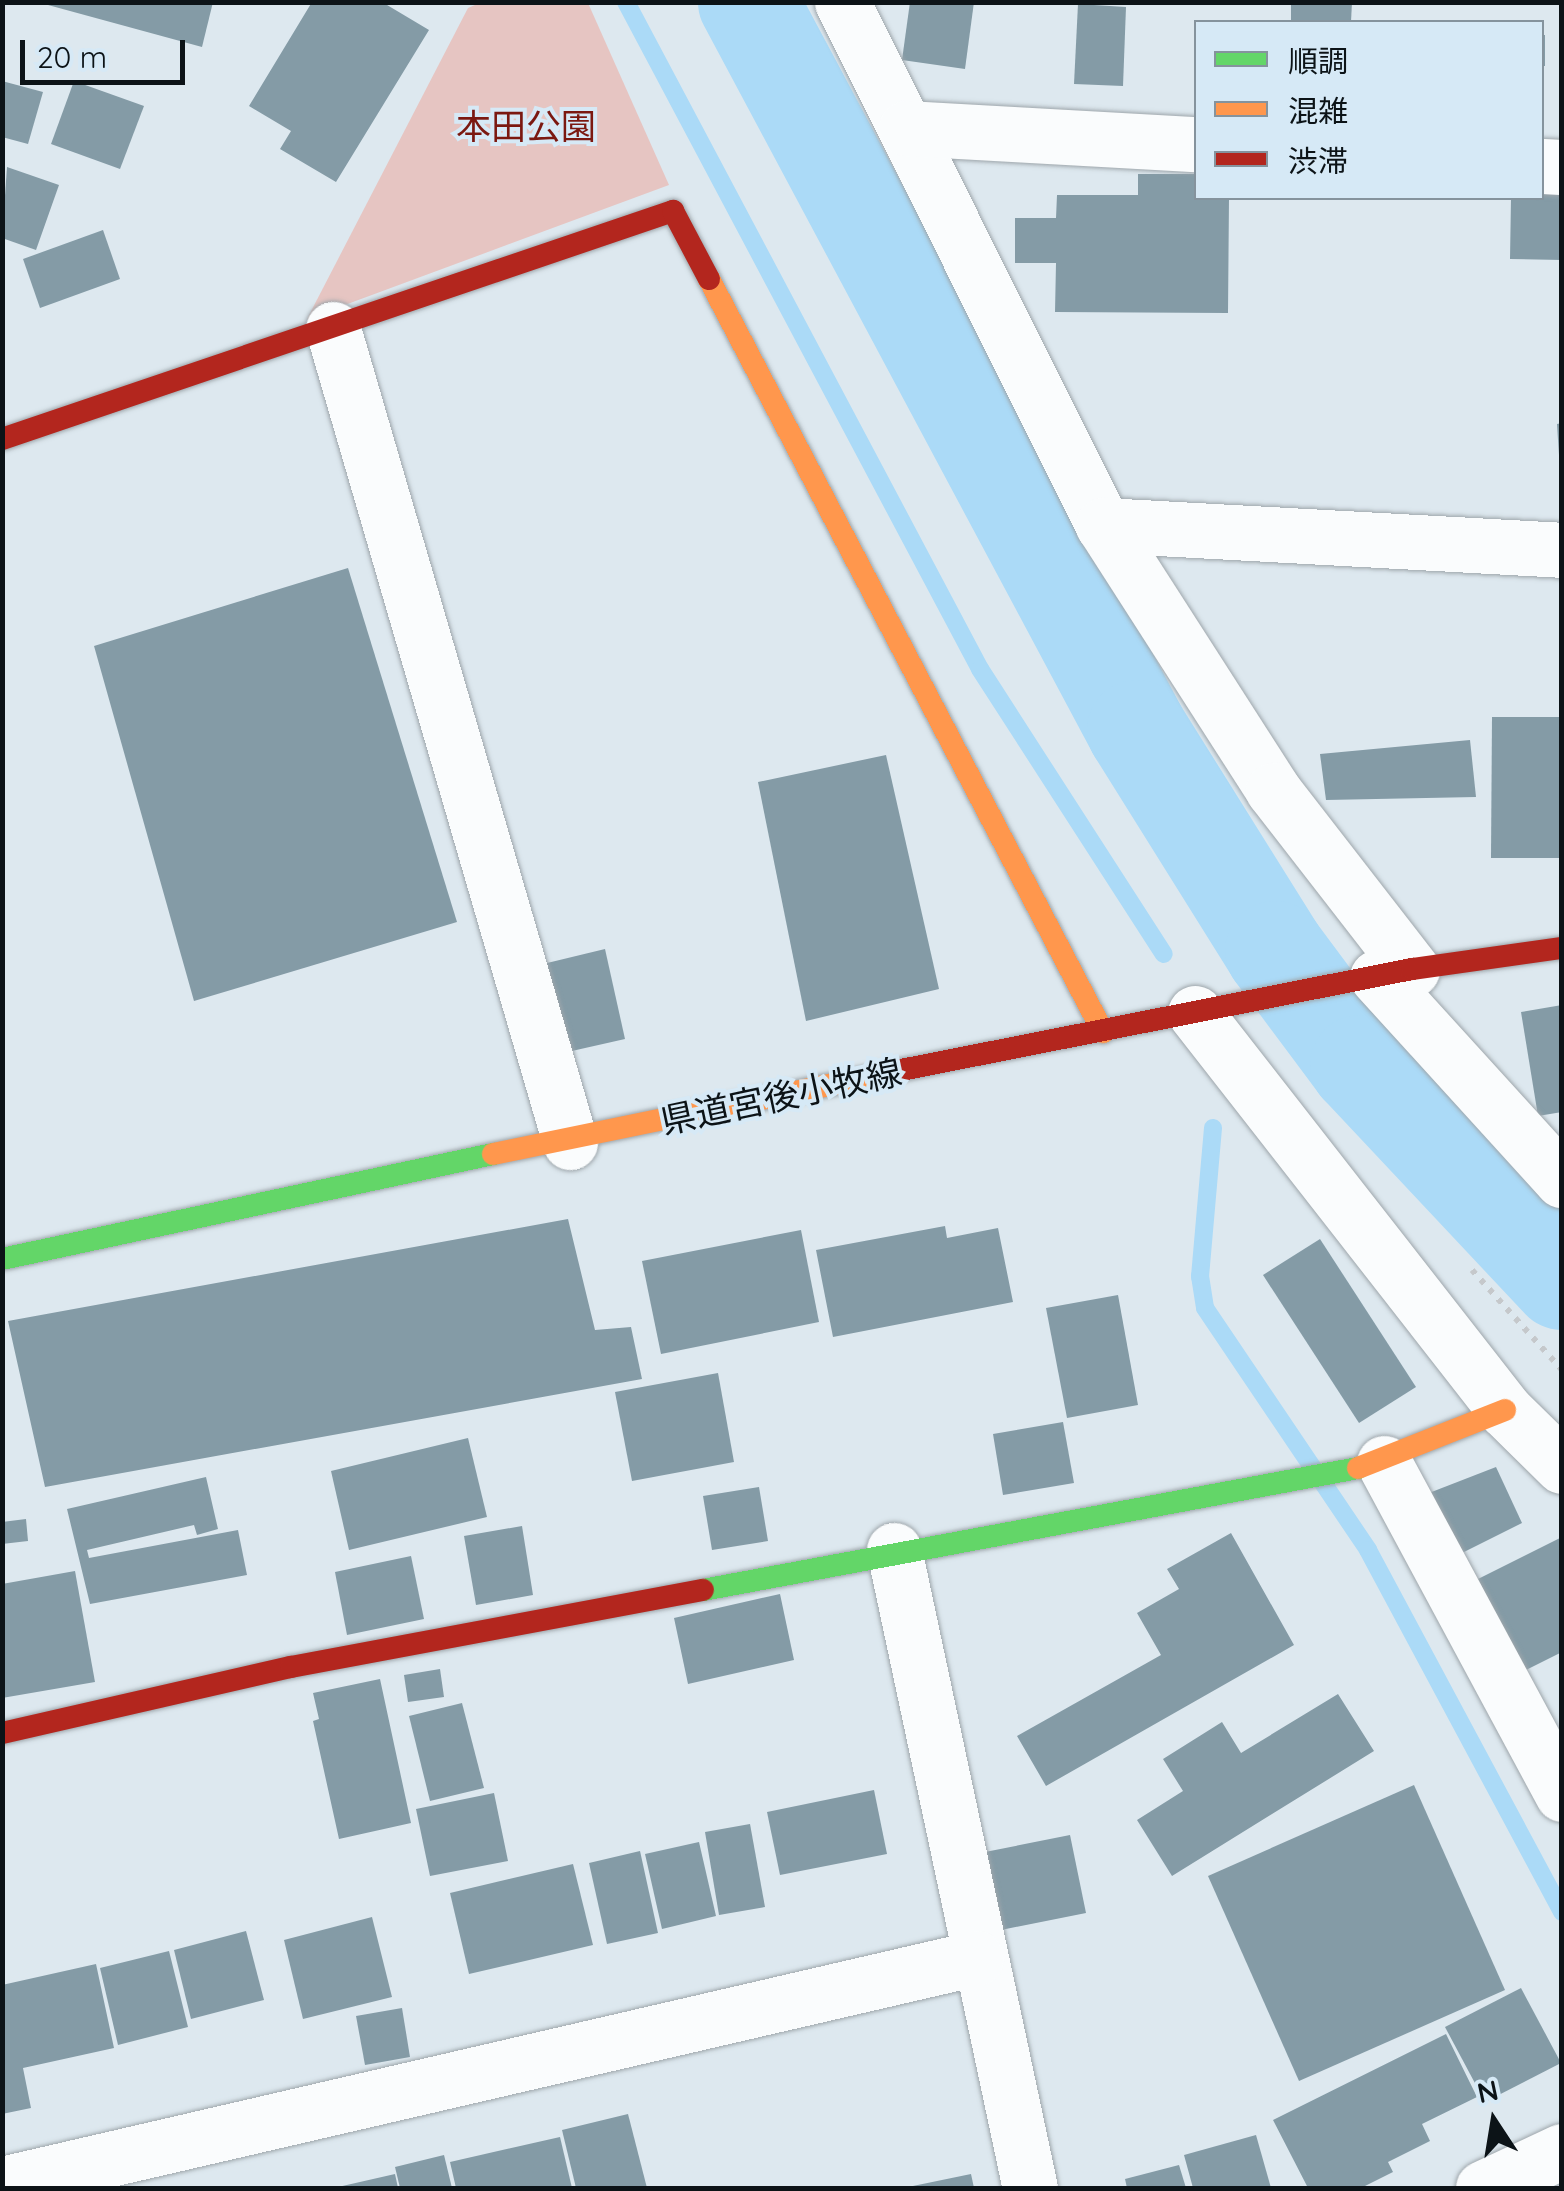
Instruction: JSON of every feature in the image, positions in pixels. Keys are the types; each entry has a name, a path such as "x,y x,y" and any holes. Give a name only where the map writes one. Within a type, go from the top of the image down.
{"street":[{"path":"842,2 1103,525 1394,973 1562,1180"},
{"path":"906,128 1194,144"},
{"path":"5,430 333,329 672,211 1104,1032"},
{"path":"333,329 570,1142"},
{"path":"1103,525 1562,550"},
{"name":"県道宮後小牧線","path":"2,1260 1394,973 1562,948"},
{"path":"1218,1009 1504,1410 1562,1466"},
{"path":"2,1732 291,1667 894,1550 1384,1463 1504,1410"},
{"path":"1384,1463 1562,1794"},
{"path":"894,1550 976,1958 1030,2188"},
{"path":"2,2184 976,1958"},
{"path":"1498,2185 1562,2150"}],"green space":[{"name":"本田公園","path":"482,2 588,3 669,185 307,319 468,8"}],"building":[{"path":"37,2 213,2 202,47"},
{"path":"312,2 382,2 429,30 336,182 280,149 291,131 249,106"},
{"path":"910,2 974,2 965,69 902,60"},
{"path":"1291,2 1352,2 1351,20 1291,20"},
{"path":"1078,4 1126,7 1123,86 1074,84"},
{"path":"2,81 43,92 28,144 2,137"},
{"path":"74,81 144,106 120,169 51,144"},
{"path":"7,167 59,185 36,250 2,238"},
{"path":"1138,174 1194,174 1194,200 1229,200 1228,313 1055,312 1056,263 1015,263 1015,218 1056,218 1057,195 1138,195"},
{"path":"1544,191 1562,191 1562,260 1510,259 1511,200 1544,200"},
{"path":"103,230 120,279 40,308 23,259"},
{"path":"1562,423 1562,455 1559,455 1557,424"},
{"path":"348,568 457,922 194,1001 94,646"},
{"path":"1492,717 1562,717 1562,858 1491,858"},
{"path":"1470,740 1476,797 1326,800 1320,754"},
{"path":"886,755 939,989 806,1021 758,782"},
{"path":"605,949 625,1039 563,1053 543,964"},
{"path":"1562,1005 1562,1112 1538,1116 1521,1012"},
{"path":"568,1219 595,1330 631,1327 642,1379 45,1487 8,1321"},
{"path":"945,1226 947,1238 998,1228 1013,1302 833,1337 816,1250"},
{"path":"801,1230 819,1322 661,1354 642,1261"},
{"path":"1320,1239 1416,1387 1359,1423 1263,1275"},
{"path":"1118,1295 1138,1405 1067,1418 1046,1308"},
{"path":"718,1373 734,1462 632,1481 615,1392"},
{"path":"1063,1422 1074,1483 1003,1495 993,1434"},
{"path":"468,1438 487,1517 349,1550 331,1471"},
{"path":"1496,1467 1522,1523 1452,1558 1429,1493"},
{"path":"206,1477 218,1529 197,1535 194,1525 87,1550 89,1558 238,1530 247,1575 90,1604 67,1509"},
{"path":"759,1487 768,1541 712,1550 703,1496"},
{"path":"26,1519 28,1541 2,1544 2,1522"},
{"path":"522,1526 533,1595 476,1605 464,1536"},
{"path":"1231,1533 1294,1645 1046,1786 1017,1736 1161,1655 1137,1613 1179,1589 1167,1569"},
{"path":"1562,1537 1562,1652 1524,1671 1478,1579"},
{"path":"411,1556 424,1619 347,1635 335,1572"},
{"path":"75,1571 95,1682 2,1698 2,1584"},
{"path":"780,1594 794,1660 688,1684 674,1618"},
{"path":"440,1669 444,1697 408,1702 404,1675"},
{"path":"380,1679 411,1823 339,1839 313,1721 319,1719 313,1693"},
{"path":"1338,1694 1374,1751 1172,1876 1137,1820 1183,1791 1163,1759 1222,1722 1241,1753"},
{"path":"462,1703 484,1788 430,1801 409,1716"},
{"path":"1414,1785 1505,1990 1299,2081 1208,1876"},
{"path":"874,1790 887,1854 780,1875 767,1812"},
{"path":"494,1793 508,1861 430,1876 416,1809"},
{"path":"750,1824 765,1907 719,1915 705,1832"},
{"path":"1070,1835 1086,1913 991,1932 975,1854"},
{"path":"699,1842 716,1916 662,1929 645,1854"},
{"path":"640,1851 658,1933 607,1944 589,1863"},
{"path":"573,1864 593,1945 469,1974 450,1893"},
{"path":"372,1917 392,1997 303,2019 284,1940"},
{"path":"246,1931 264,2000 191,2019 174,1950"},
{"path":"169,1951 188,2027 118,2045 100,1968"},
{"path":"96,1964 114,2048 23,2068 31,2108 2,2114 2,1985"},
{"path":"1521,1988 1561,2063 1485,2102 1445,2027"},
{"path":"402,2008 410,2057 365,2065 356,2016"},
{"path":"1446,2034 1477,2097 1422,2124 1430,2141 1388,2162 1393,2172 1361,2188 1308,2188 1273,2120"},
{"path":"628,2114 647,2188 576,2188 562,2130"},
{"path":"1256,2135 1271,2188 1193,2188 1184,2155"},
{"path":"560,2137 572,2188 456,2188 450,2162"},
{"path":"444,2155 452,2188 400,2188 395,2167"},
{"path":"1179,2165 1186,2188 1127,2188 1125,2179"},
{"path":"395,2174 398,2188 338,2188 338,2187"},
{"path":"971,2174 974,2188 908,2188 908,2187"}],"waterway":[{"path":"626,2 980,669 1164,954"},
{"path":"748,2 1137,730 1275,951 1360,1065 1562,1280"},
{"path":"1213,1128 1200,1276 1205,1308 1368,1550 1562,1912"}],"traffic: fast":[{"path":"2,1259 493,1154"},
{"path":"703,1590 1358,1468"}],"traffic: slow":[{"path":"709,279 1103,1032"},
{"path":"493,1154 896,1071"},
{"path":"1358,1468 1505,1410"}],"traffic: jam":[{"path":"2,439 673,211 709,279"},
{"path":"896,1071 1412,969 1562,948"},
{"path":"2,1733 291,1667 703,1590"}]}
